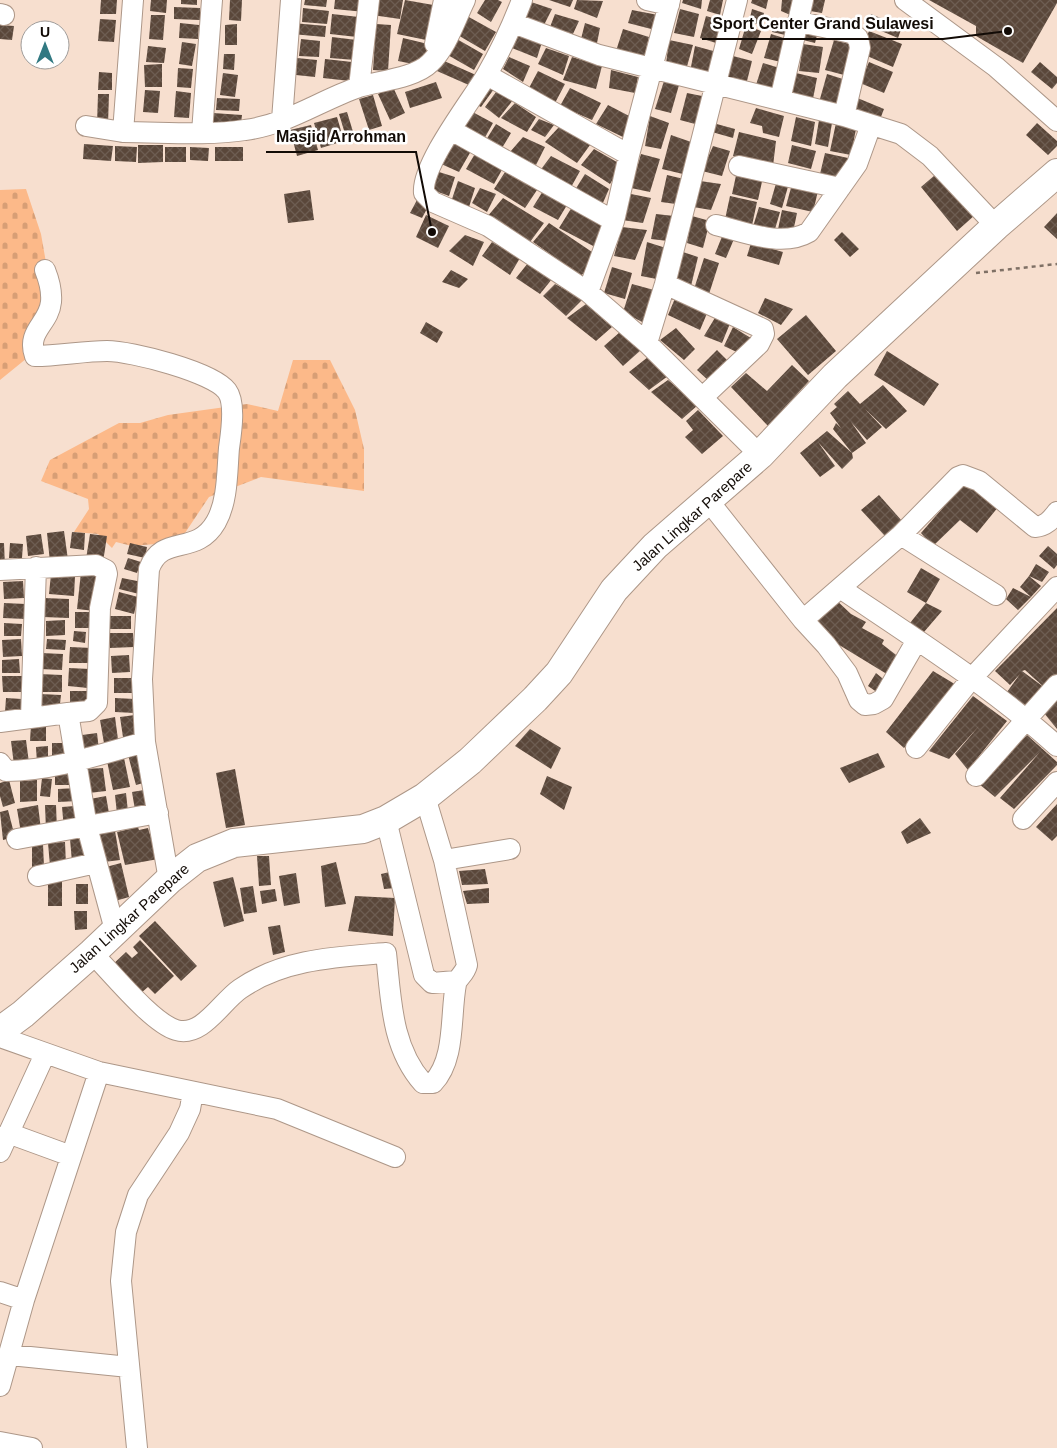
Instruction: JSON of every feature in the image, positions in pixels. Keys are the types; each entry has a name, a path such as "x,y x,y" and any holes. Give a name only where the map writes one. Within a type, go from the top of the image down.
{"highway":[{"name":"Jalan Lingkar Parepare","path":"0,1031 23,1014 92,953 169,880 197,858 234,843 349,831 386,820 425,797 470,762 559,673 614,590 656,546 707,499 760,455 835,376 996,226 1057,173"}],"street":[{"path":"123,132 133,0"},
{"path":"202,132 212,0"},
{"path":"282,120 291,0"},
{"path":"359,87 370,0"},
{"path":"431,63 444,0"},
{"path":"86,126 123,132 202,132 246,130 282,120 359,87 396,78 431,63 440,50 465,0"},
{"path":"522,0 513,23 487,75 451,130 426,176 423,187 426,196 433,202 488,226 588,292 647,343 760,455"},
{"path":"588,292 614,221 651,68 670,3 647,0"},
{"path":"647,343 665,284 737,0"},
{"path":"780,100 800,22 803,0"},
{"path":"905,0 996,67 1057,121"},
{"path":"800,22 851,33 858,38 860,48 844,116"},
{"path":"513,23 599,55 844,116 900,134 930,156 996,226"},
{"path":"487,75 629,155"},
{"path":"716,226 757,235 788,239 799,238 809,232 857,164 871,125"},
{"path":"451,130 614,221"},
{"path":"739,166 840,188"},
{"path":"45,270 50,282 51,303 33,336 31,346 35,356 62,356 106,351 122,352 177,366 217,382 228,392 231,399 232,422 222,510 216,522 200,540 174,546 155,555 149,569 142,679 146,742 169,880"},
{"path":"665,284 762,329 764,334 759,344 703,397"},
{"path":"803,620 900,535 950,483 963,475 979,481 1035,528 1043,526 1050,521 1057,512"},
{"path":"707,499 803,620 826,645 847,674 859,700 866,705 874,704 884,699 917,640"},
{"path":"900,535 996,595"},
{"path":"0,570 36,567 100,566 107,574 100,608 97,703 89,711 0,722"},
{"path":"31,718 36,567"},
{"path":"840,588 1026,718 1057,746"},
{"path":"916,748 971,679 1057,588"},
{"path":"976,776 1057,685"},
{"path":"68,713 87,827 115,930"},
{"path":"0,763 6,772 14,772 76,760 146,742"},
{"path":"1023,819 1057,782"},
{"path":"386,820 422,967 428,980 440,984 456,981 465,972 467,965 444,860 425,797"},
{"path":"17,839 158,813"},
{"path":"444,860 510,849"},
{"path":"38,876 96,864"},
{"path":"92,953 149,1012 166,1026 177,1031 187,1031 199,1027 239,989 292,964 314,959 386,953 417,942"},
{"path":"386,953 393,1018 400,1046 415,1074 423,1083 433,1083 443,1067 448,1046 456,981"},
{"path":"0,1037 99,1072 277,1109 394,1157"},
{"path":"0,1152 45,1054"},
{"path":"0,1386 24,1300 99,1072"},
{"path":"137,1448 121,1281 126,1232 138,1195 179,1133 190,1109 193,1092"},
{"path":"8,1133 71,1156"},
{"path":"0,1292 24,1300"},
{"path":"10,1355 129,1367"},
{"path":"0,1442 32,1448"}],"path":[{"path":"970,273 1057,264"}],"green space":[{"path":"26,189 41,234 48,274 32,354 0,380 0,190"},
{"path":"293,360 330,360 355,410 364,449 364,491 261,477 209,497 179,542 132,546 116,542 112,548 98,534 74,532 89,509 88,499 41,481 50,460 119,423 140,423 168,415 247,404 278,411"}],"building":[{"path":"101,0 117,0 116,14 100,14"},
{"path":"151,0 167,0 166,13 150,11"},
{"path":"181,0 197,0 197,5 181,4"},
{"path":"230,0 242,0 241,21 229,20"},
{"path":"305,0 327,0 326,7 304,5"},
{"path":"335,0 366,0 365,12 334,9"},
{"path":"374,0 403,0 400,19 372,15"},
{"path":"405,0 439,6 431,41 397,34"},
{"path":"485,0 498,0 502,2 491,22 477,13"},
{"path":"549,0 573,0 570,7"},
{"path":"577,0 603,1 597,18 574,9"},
{"path":"683,0 702,0 701,9 682,3"},
{"path":"710,0 723,0 720,15 707,11"},
{"path":"752,0 768,0 766,9 751,3"},
{"path":"782,0 798,0 795,17 781,11"},
{"path":"812,0 825,0 822,13 810,11"},
{"path":"929,0 1057,0 1057,3 1023,63 976,36 976,26"},
{"path":"528,1 552,9 543,27 522,17"},
{"path":"174,7 200,8 200,20 174,19"},
{"path":"303,8 329,11 327,24 302,22"},
{"path":"680,9 699,14 694,37 674,33"},
{"path":"752,9 764,13 762,25 749,22"},
{"path":"632,10 658,15 655,30 628,23"},
{"path":"332,14 359,17 357,37 330,34"},
{"path":"555,14 579,21 572,36 550,27"},
{"path":"871,14 902,27 898,38 867,25"},
{"path":"151,15 165,15 163,40 149,39"},
{"path":"467,16 496,32 485,51 456,34"},
{"path":"706,16 723,21 716,43 700,38"},
{"path":"100,19 116,20 114,42 98,41"},
{"path":"776,19 793,23 790,36 772,32"},
{"path":"180,23 199,25 198,39 179,38"},
{"path":"293,23 326,26 325,37 292,34"},
{"path":"585,23 600,28 596,48 580,43"},
{"path":"237,24 237,45 225,45 225,25"},
{"path":"376,24 391,25 388,71 373,70"},
{"path":"0,25 14,26 12,40 0,39"},
{"path":"746,25 761,31 752,54 739,49"},
{"path":"806,26 819,28 815,43 803,40"},
{"path":"623,29 649,37 644,58 616,51"},
{"path":"517,31 542,42 537,58 512,48"},
{"path":"869,31 902,44 893,67 860,53"},
{"path":"771,34 790,40 785,63 764,58"},
{"path":"332,37 357,40 355,60 330,58"},
{"path":"403,38 428,44 423,66 398,61"},
{"path":"455,38 483,54 474,70 446,54"},
{"path":"301,39 320,41 319,57 299,56"},
{"path":"669,40 693,45 686,70 666,64"},
{"path":"834,40 854,45 848,76 825,70"},
{"path":"182,42 196,44 192,66 179,64"},
{"path":"803,44 823,47 819,73 799,71"},
{"path":"148,46 166,48 164,63 146,62"},
{"path":"695,46 717,52 712,77 690,72"},
{"path":"546,48 569,56 563,75 538,64"},
{"path":"224,54 235,54 234,70 223,69"},
{"path":"733,56 752,61 746,85 726,80"},
{"path":"509,57 530,66 523,82 503,69"},
{"path":"572,57 602,66 596,89 563,80"},
{"path":"297,58 317,60 315,77 296,75"},
{"path":"325,59 352,62 350,81 323,78"},
{"path":"442,60 476,75 471,86 437,71"},
{"path":"869,62 893,72 884,93 860,83"},
{"path":"1040,62 1057,77 1057,83 1052,89 1031,72"},
{"path":"763,63 783,69 777,94 755,88"},
{"path":"162,64 162,87 145,87 144,65"},
{"path":"178,68 193,69 191,88 177,87"},
{"path":"611,70 638,77 635,93 609,88"},
{"path":"538,71 565,84 555,103 529,88"},
{"path":"99,72 112,73 112,90 98,90"},
{"path":"223,73 238,75 235,97 220,95"},
{"path":"796,73 817,78 812,104 790,97"},
{"path":"827,74 846,80 839,109 818,106"},
{"path":"664,81 679,85 671,113 655,109"},
{"path":"436,82 442,98 410,108 405,92"},
{"path":"484,83 494,89 481,107 471,102"},
{"path":"393,87 405,113 390,120 378,94"},
{"path":"570,88 601,103 592,120 560,106"},
{"path":"145,90 160,91 158,113 143,112"},
{"path":"176,91 191,93 189,118 174,117"},
{"path":"496,92 513,100 499,118 485,107"},
{"path":"687,93 707,97 699,125 680,120"},
{"path":"98,94 109,94 108,124 97,124"},
{"path":"373,95 382,126 369,130 359,99"},
{"path":"855,97 884,109 879,122 850,110"},
{"path":"217,98 240,99 239,111 216,110"},
{"path":"515,103 536,117 527,132 501,118"},
{"path":"608,105 633,118 625,138 596,124"},
{"path":"756,108 784,116 779,137 763,133 762,126 750,123"},
{"path":"467,109 493,123 483,141 456,124"},
{"path":"347,112 354,135 346,137 339,114"},
{"path":"213,113 242,115 241,124 212,122"},
{"path":"650,116 669,123 661,149 645,146"},
{"path":"337,117 344,141 321,148 314,123"},
{"path":"796,117 815,122 811,146 791,141"},
{"path":"539,119 554,125 545,137 531,130"},
{"path":"819,120 832,123 828,147 815,144"},
{"path":"713,123 735,129 733,138 712,132"},
{"path":"836,123 856,129 851,155 830,151"},
{"path":"1037,123 1057,141 1057,146 1048,155 1026,135"},
{"path":"496,124 511,133 502,148 486,140"},
{"path":"311,125 318,150 297,156 290,130"},
{"path":"559,127 590,145 577,163 545,142"},
{"path":"739,132 776,141 773,166 733,156"},
{"path":"671,135 694,143 687,175 662,169"},
{"path":"523,137 545,147 536,165 510,152"},
{"path":"450,140 471,151 459,172 439,163"},
{"path":"84,144 113,146 111,161 83,159"},
{"path":"138,145 163,145 163,162 138,163"},
{"path":"792,145 816,151 811,169 788,163"},
{"path":"115,146 137,147 136,162 115,161"},
{"path":"713,146 730,151 722,176 702,171"},
{"path":"165,147 186,147 186,162 165,162"},
{"path":"190,147 209,148 208,161 190,160"},
{"path":"215,147 243,147 243,161 215,161"},
{"path":"594,149 622,165 610,184 581,165"},
{"path":"476,152 503,168 494,184 466,169"},
{"path":"825,153 848,158 843,180 820,174"},
{"path":"641,154 660,159 650,192 631,188"},
{"path":"551,156 580,171 570,189 539,172"},
{"path":"507,169 539,187 525,208 494,189"},
{"path":"737,171 763,177 758,200 732,194"},
{"path":"439,172 455,177 449,196 430,189"},
{"path":"585,174 609,189 602,205 575,190"},
{"path":"667,175 684,179 676,204 661,202"},
{"path":"935,175 975,215 957,231 921,187"},
{"path":"777,180 789,183 782,208 770,204"},
{"path":"458,181 475,188 469,207 452,199"},
{"path":"700,181 721,184 711,210 693,207"},
{"path":"792,184 818,191 813,212 786,206"},
{"path":"480,188 496,194 487,212 472,203"},
{"path":"310,190 314,220 288,223 284,194"},
{"path":"543,191 567,205 558,220 533,207"},
{"path":"631,194 651,198 643,223 622,220"},
{"path":"730,196 757,202 751,230 724,224"},
{"path":"503,198 544,223 530,242 487,217"},
{"path":"417,200 429,205 422,218 410,213"},
{"path":"572,207 607,225 597,248 559,228"},
{"path":"759,207 780,212 773,236 752,230"},
{"path":"782,210 797,213 792,237 777,234"},
{"path":"1057,213 1057,239 1044,227"},
{"path":"656,214 674,216 668,241 651,239"},
{"path":"426,215 449,226 438,248 416,237"},
{"path":"692,216 710,221 703,248 687,243"},
{"path":"549,223 598,256 581,276 533,242"},
{"path":"622,227 647,230 635,260 614,256"},
{"path":"842,232 859,249 850,257 834,240"},
{"path":"723,234 734,239 726,258 715,254"},
{"path":"465,235 484,242 473,266 449,251"},
{"path":"492,242 520,258 510,275 482,256"},
{"path":"647,242 669,249 662,280 641,276"},
{"path":"751,243 783,252 779,265 747,256"},
{"path":"680,251 698,257 691,286 671,277"},
{"path":"704,258 719,263 709,294 694,289"},
{"path":"528,263 552,279 540,294 516,278"},
{"path":"612,267 632,273 625,299 604,293"},
{"path":"451,270 468,279 459,288 442,282"},
{"path":"555,284 583,299 566,316 543,296"},
{"path":"632,284 654,290 644,323 623,312"},
{"path":"676,296 708,311 700,330 668,315"},
{"path":"765,298 793,309 781,325 758,313"},
{"path":"586,304 612,327 596,341 567,318"},
{"path":"806,315 836,351 808,375 777,339"},
{"path":"716,316 731,321 722,343 704,336"},
{"path":"426,322 443,332 437,343 420,333"},
{"path":"733,327 754,340 743,355 724,346"},
{"path":"676,328 695,349 684,360 660,340"},
{"path":"620,332 641,350 623,366 604,346"},
{"path":"717,350 729,362 709,381 697,370"},
{"path":"887,351 939,384 924,406 874,375"},
{"path":"648,357 668,376 649,390 629,372"},
{"path":"792,365 809,381 768,426 731,387 746,373 767,391"},
{"path":"668,380 698,405 682,419 651,392"},
{"path":"883,385 907,411 886,429 865,409 882,427 867,440 851,422 866,443 852,453 833,429 836,423 841,428 830,413 837,407 834,404 848,391 860,404"},
{"path":"698,410 723,436 702,454 685,437 693,430 686,421"},
{"path":"827,431 852,453 853,458 842,469 818,442 835,466 820,477 800,453"},
{"path":"967,480 999,506 977,533 960,520 933,546 921,533"},
{"path":"879,495 902,521 885,536 861,510"},
{"path":"64,531 68,560 50,562 47,533"},
{"path":"72,532 85,533 84,550 70,548"},
{"path":"41,534 44,554 28,556 26,536"},
{"path":"90,534 107,536 103,562 86,559"},
{"path":"0,543 4,543 5,567 0,567"},
{"path":"10,543 23,544 22,558 9,558"},
{"path":"130,543 147,547 145,558 127,554"},
{"path":"1048,546 1057,554 1057,565 1054,569 1039,556"},
{"path":"128,558 141,562 137,573 124,569"},
{"path":"1036,564 1049,572 1042,582 1029,576"},
{"path":"921,568 940,579 926,603 907,592"},
{"path":"81,572 100,574 95,611 77,609"},
{"path":"51,574 75,576 74,596 49,594"},
{"path":"1029,576 1041,586 1031,597 1020,587"},
{"path":"122,578 142,582 139,594 119,589"},
{"path":"23,581 24,598 4,599 3,582"},
{"path":"1013,588 1031,597 1018,610 1006,599"},
{"path":"119,592 138,597 134,614 115,609"},
{"path":"44,598 69,599 69,618 43,617"},
{"path":"835,599 851,614 866,622 862,628 884,640 882,644 900,658 890,676 831,640 812,623"},
{"path":"4,603 26,604 26,619 3,618"},
{"path":"926,603 942,611 924,632 910,623"},
{"path":"1057,608 1057,676 1045,688 1025,705 1007,692 1020,674 1010,685 995,671","holes":["1025,670 1045,688 1022,671"]},
{"path":"75,612 90,612 90,628 75,628"},
{"path":"109,616 131,616 131,629 109,629"},
{"path":"65,620 65,635 46,636 46,621"},
{"path":"4,623 22,624 21,636 4,636"},
{"path":"74,631 86,632 85,643 73,641"},
{"path":"109,633 133,633 134,647 110,648"},
{"path":"21,639 22,656 3,657 2,640"},
{"path":"47,639 66,640 65,650 46,649"},
{"path":"70,647 92,648 91,663 69,663"},
{"path":"41,653 63,654 62,670 40,669"},
{"path":"129,655 130,672 112,673 111,656"},
{"path":"19,659 20,673 2,673 2,660"},
{"path":"69,668 90,669 88,688 68,686"},
{"path":"933,671 958,686 904,748 886,732"},
{"path":"876,673 888,683 881,695 868,686"},
{"path":"39,674 62,675 62,692 38,692"},
{"path":"2,676 24,676 24,692 3,692"},
{"path":"114,678 133,678 133,693 114,693"},
{"path":"70,691 89,691 89,706 70,706"},
{"path":"40,694 61,695 59,713 39,712"},
{"path":"973,696 1007,721 968,770 955,754 979,726 949,759 929,751"},
{"path":"1057,697 1057,729 1044,713"},
{"path":"6,698 22,699 22,714 5,712"},
{"path":"115,698 135,699 135,713 115,712"},
{"path":"135,715 139,742 124,744 120,717"},
{"path":"115,717 119,747 105,749 100,720"},
{"path":"31,725 46,725 46,741 30,741"},
{"path":"530,729 561,748 551,769 515,746"},
{"path":"97,733 99,750 84,751 82,735"},
{"path":"1027,735 1057,762 1057,765 1014,809 1000,798 1040,752 995,797 979,784"},
{"path":"26,740 29,763 14,765 11,741"},
{"path":"52,743 69,743 69,757 52,757"},
{"path":"48,746 48,764 37,764 36,747"},
{"path":"139,752 147,782 136,785 128,755"},
{"path":"878,753 885,767 849,783 840,768"},
{"path":"124,758 130,787 113,790 107,761"},
{"path":"103,768 106,791 89,793 86,769"},
{"path":"235,769 245,825 226,828 216,773"},
{"path":"55,773 75,773 75,785 55,785"},
{"path":"547,776 572,787 564,810 540,794"},
{"path":"42,778 52,779 50,797 40,796"},
{"path":"9,780 15,803 3,807 0,796 0,783"},
{"path":"37,780 37,801 20,802 20,781"},
{"path":"77,788 78,801 58,802 58,789"},
{"path":"150,789 153,807 135,810 132,792"},
{"path":"126,793 128,812 117,814 115,795"},
{"path":"106,796 110,819 94,822 90,799"},
{"path":"1057,804 1057,836 1052,841 1036,827"},
{"path":"38,805 41,830 21,833 17,809"},
{"path":"45,805 56,805 57,830 46,830"},
{"path":"75,806 77,828 64,829 62,807"},
{"path":"8,810 15,837 3,840 0,812"},
{"path":"920,818 931,833 907,844 901,832"},
{"path":"138,827 139,830 148,828 151,838 158,836 164,858 125,865 117,832"},
{"path":"115,831 120,860 104,862 99,833"},
{"path":"70,839 86,839 87,861 72,862"},
{"path":"65,842 66,865 50,866 48,843"},
{"path":"32,844 43,844 44,867 32,868"},
{"path":"257,856 269,856 271,885 259,886"},
{"path":"336,862 346,904 325,907 321,866"},
{"path":"121,863 129,897 115,901 106,867"},
{"path":"485,869 488,884 462,885 459,871"},
{"path":"394,871 396,888 384,889 381,874"},
{"path":"296,873 300,903 284,906 279,876"},
{"path":"233,877 244,921 224,927 213,882"},
{"path":"48,882 62,882 62,906 48,906"},
{"path":"76,884 88,884 88,904 76,904"},
{"path":"253,886 257,912 244,914 240,888"},
{"path":"489,888 489,903 467,904 463,891"},
{"path":"275,889 277,901 262,904 260,891"},
{"path":"355,896 395,898 393,936 348,931"},
{"path":"74,911 87,911 87,929 75,930"},
{"path":"155,921 197,966 181,981 139,936"},
{"path":"280,925 285,952 273,955 268,927"},
{"path":"140,940 174,976 155,994 148,987 141,993 109,968 126,952 132,958 138,953 133,947"}],"place":[{"name":"Sport Center Grand Sulawesi","path":"1008,31"},
{"name":"Masjid Arrohman","path":"432,232"}]}
